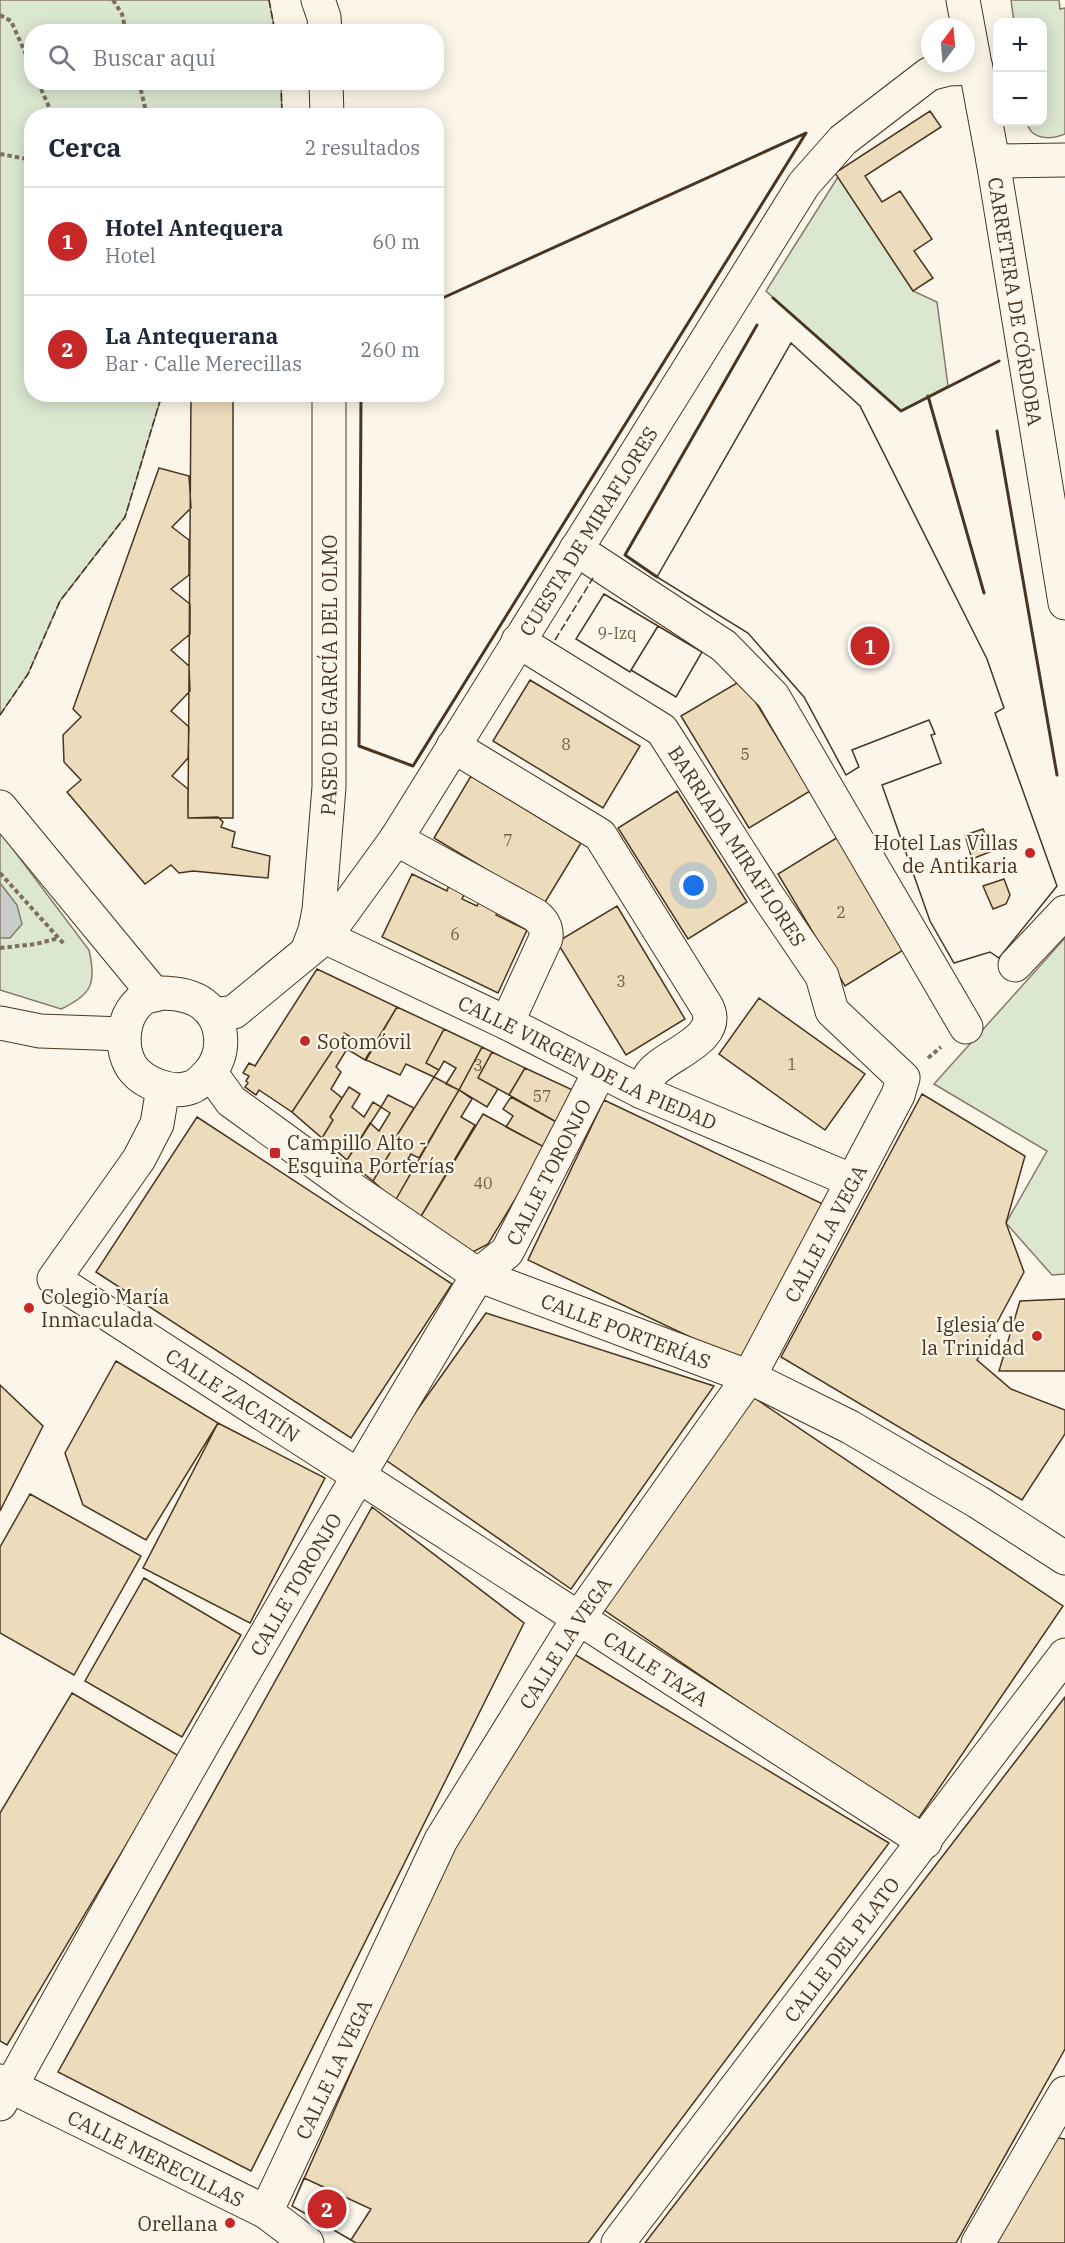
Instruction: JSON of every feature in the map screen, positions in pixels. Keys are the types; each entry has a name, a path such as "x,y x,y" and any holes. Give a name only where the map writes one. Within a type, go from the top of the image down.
{"street":[{"name":"CARRETERA DE CÓRDOBA","path":"963,0 993,161 1052,442 1065,603"},
{"name":"CUESTA DE MIRAFLORES","path":"214,1015 234,1012 316,944 396,839 804,184 843,140 929,74 948,69 976,68"},
{"path":"326,90 327,108"},
{"path":"993,161 1065,160"},
{"name":"PASEO DE GARCÍA DEL OLMO","path":"316,944 315,930 319,910 329,787 328,402"},
{"path":"576,549 724,646 772,696 966,1027"},
{"name":"BARRIADA MIRAFLORES","path":"518,641 662,730 767,895 822,976 832,1011 903,1078 898,1095"},
{"path":"453,746 600,835 707,1007 710,1019 704,1034 651,1073 642,1092"},
{"path":"0,807 155,995"},
{"path":"396,839 535,915 543,923 546,938 507,1023"},
{"path":"1015,965 1065,912"},
{"name":"CALLE VIRGEN DE LA PIEDAD","path":"316,944 507,1023 642,1092 853,1181"},
{"path":"174,993 204,1004 214,1015 222,1039 220,1053 210,1072 192,1087 179,1090 163,1088 141,1076 132,1068 124,1045 124,1034 131,1013 139,1002 155,995 174,993"},
{"path":"0,1023 40,1032 124,1034"},
{"name":"CALLE TORONJO","path":"4,2090 358,1476 478,1275 507,1252 600,1071"},
{"name":"CALLE PORTERÍAS","path":"210,1072 231,1101 352,1189 478,1275 749,1377 850,1427 978,1502 1065,1558"},
{"name":"CALLE ZACATÍN","path":"163,1088 157,1124 139,1159 54,1279 358,1476"},
{"name":"CALLE LA VEGA","path":"266,2212 441,1840 578,1619 749,1377 898,1095"},
{"name":"CALLE TAZA","path":"358,1476 925,1842"},
{"name":"CALLE DEL PLATO","path":"618,2243 1065,1655"},
{"name":"CALLE MERECILLAS","path":"4,2090 266,2212 307,2243"},
{"path":"978,2243 1057,2125 1065,2093"}],"path":[{"path":"113,0 122,14 124,24"},
{"path":"0,15 11,21 24,50"},
{"path":"42,90 49,108"},
{"path":"141,90 145,108"},
{"path":"0,154 24,158"},
{"path":"0,873 66,946"},
{"path":"0,948 36,944 59,938"}],"green space":[{"path":"0,0 269,0 274,24 24,24 24,90 281,90 282,108 24,108 24,402 160,402 125,517 60,601 28,674 0,715"},
{"path":"1011,0 1059,0 1060,9 1065,8 1065,134 1042,137 1032,132 1028,126 1047,126 1047,18 1013,18"},
{"path":"838,177 913,291 937,302 948,386 901,411 766,291"},
{"path":"0,832 89,950 92,980 89,987 79,999 61,1009 0,990"},
{"path":"1065,938 1065,1274 1052,1275 1006,1223 1047,1151 934,1084"}],"shaded area":[{"path":"0,883 17,905 22,924 10,938 0,938"}],"building":[{"path":"930,111 941,127 865,176 882,202 900,191 932,239 914,251 933,278 913,291 835,173"},
{"path":"791,343 860,406 987,659 1004,708 995,713 1057,886 999,958 990,952 954,963 930,921 882,785 941,763 931,735 935,734 929,720 852,750 859,767 846,775 804,697 748,633 657,577","holes":["983,829 992,851 972,859 965,835","1004,879 1010,895 1006,904 993,909 983,886"]},
{"path":"791,343 860,406 987,659 1004,708 995,713 1057,886 999,958 990,952 954,963 930,921 882,785 941,763 931,735 935,734 929,720 852,750 859,767 846,775 804,697 748,633 657,577"},
{"path":"191,402 233,402 233,818 188,818"},
{"path":"159,468 189,476 191,508 172,527 189,540 189,575 171,589 190,604 190,634 171,650 189,666 190,691 171,711 189,727 188,758 172,776 188,789 188,818 218,817 223,822 221,827 235,832 232,847 270,856 268,878 193,871 179,873 171,865 145,884 67,792 81,780 64,762 63,735 81,717 73,709"},
{"path":"604,594 702,652 676,697 576,639"},
{"path":"604,594 658,626 630,672 576,639"},
{"path":"658,626 702,652 676,697 631,670"},
{"path":"530,680 640,746 603,808 493,741"},
{"path":"742,680 810,791 749,828 681,716"},
{"path":"471,776 581,843 544,904 434,838"},
{"path":"677,791 747,902 688,939 618,828"},
{"path":"838,837 905,949 845,986 778,874"},
{"path":"412,874 447,891 449,885 465,893 462,899 477,906 480,900 499,909 496,915 527,930 498,993 382,937"},
{"path":"617,906 685,1019 626,1055 557,942"},
{"name":"Sotomóvil","path":"317,969 397,1007 371,1050 344,1033 292,1112 259,1090 256,1095 245,1087 249,1076 243,1073 249,1063 255,1066"},
{"path":"759,998 865,1074 825,1130 719,1054"},
{"path":"397,1007 444,1029 426,1063 439,1070 434,1077 406,1064 400,1075 366,1060"},
{"path":"444,1029 482,1047 459,1090 446,1084 456,1068 444,1061 439,1070 426,1063"},
{"path":"344,1033 371,1050 365,1060 347,1049 336,1067 341,1072 331,1089 342,1098 330,1117 333,1120 322,1138 292,1112"},
{"path":"482,1047 492,1052 478,1078 498,1089 487,1107 459,1090"},
{"path":"492,1052 525,1068 509,1095 478,1078"},
{"path":"525,1068 577,1092 560,1124 509,1095"},
{"path":"434,1077 459,1090 419,1158 411,1154 408,1159 416,1164 395,1201 373,1181 394,1146 392,1144 394,1140"},
{"path":"349,1087 360,1094 352,1107 364,1117 373,1102 381,1107 347,1160 322,1138 333,1120 330,1117"},
{"path":"459,1090 472,1099 461,1117 475,1125 420,1218 395,1201"},
{"path":"922,1094 1025,1156 1006,1223 1024,1272 977,1360 1011,1389 1065,1410 1065,1434 1022,1500 781,1357"},
{"path":"388,1095 414,1108 373,1181 347,1160 370,1123 379,1131 390,1113 381,1107"},
{"path":"511,1097 560,1124 546,1148 506,1127 513,1116 503,1109"},
{"path":"604,1100 823,1204 747,1364 528,1260"},
{"path":"483,1114 546,1148 488,1244 469,1254 420,1218"},
{"path":"197,1117 452,1284 351,1438 96,1272"},
{"name":"Iglesia de la Trinidad","path":"1065,1299 1065,1371 999,1371 1020,1301"},
{"path":"486,1313 714,1386 571,1589 383,1458"},
{"path":"116,1361 218,1423 146,1540 83,1505 65,1453"},
{"path":"0,1385 43,1426 0,1511"},
{"path":"747,1393 1063,1606 916,1822 601,1608"},
{"path":"218,1423 325,1478 250,1623 143,1568"},
{"path":"30,1494 141,1556 74,1675 0,1633 0,1547"},
{"path":"372,1507 524,1623 251,2171 58,2072"},
{"path":"144,1578 241,1635 182,1737 85,1681"},
{"path":"574,1654 889,1843 588,2243 356,2243 292,2206 446,1858"},
{"path":"72,1693 179,1756 7,2045 0,2041 0,1813"},
{"path":"1065,1697 1065,2049 956,2243 645,2243"},
{"path":"1052,2137 1065,2139 1065,2243 993,2243"},
{"path":"304,2178 371,2209 351,2240 292,2206"}],"fence":[{"path":"269,0 274,24"},
{"path":"281,90 282,108"},
{"path":"0,715 28,674 60,601 125,517 160,402"},
{"path":"555,640 593,578"}],"wall":[{"path":"361,402 359,746 413,766 806,133 444,297"},
{"path":"773,298 901,411 999,361"},
{"path":"657,577 625,555 757,325"},
{"path":"928,396 984,593"},
{"path":"997,431 1057,775"}],"place":[{"name":"Hotel Antequera","path":"870,646"},
{"name":"Hotel Las Villas de Antikaria","path":"1030,853"},
{"name":"Sotomóvil","path":"305,1041"},
{"name":"Campillo Alto - Esquina Porterías","path":"275,1153"},
{"name":"Colegio María Inmaculada","path":"29,1308"},
{"name":"Iglesia de la Trinidad","path":"1037,1336"},
{"name":"La Antequerana","path":"327,2209"},
{"name":"Orellana","path":"230,2223"}]}
